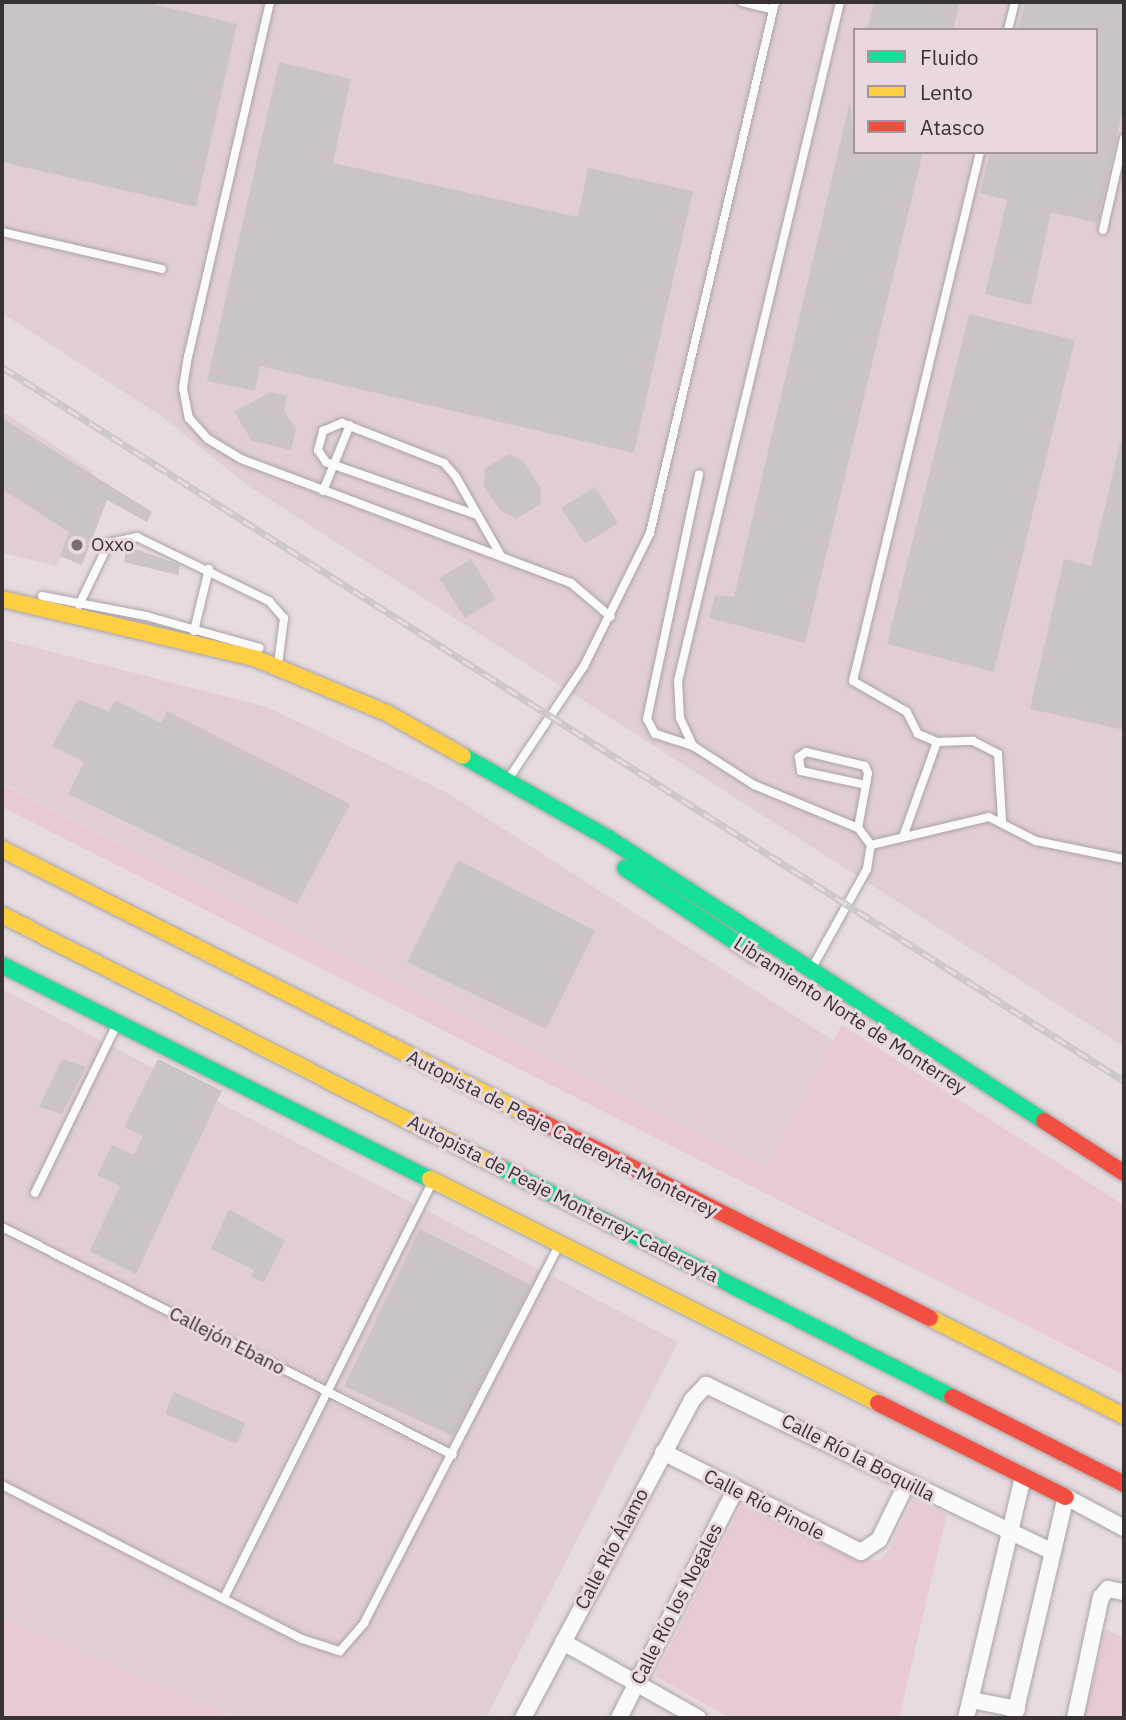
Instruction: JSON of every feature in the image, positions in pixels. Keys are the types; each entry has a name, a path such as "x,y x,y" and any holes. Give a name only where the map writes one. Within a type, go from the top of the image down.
{"main road":[{"name":"Libramiento Norte de Monterrey","path":"2,599 78,609 193,635 279,662 387,713 508,780 1124,1173"},
{"name":"Libramiento Norte de Monterrey","path":"588,830 617,862 693,915 926,1066 1124,1186"},
{"name":"Autopista de Peaje Cadereyta-Monterrey","path":"2,849 1124,1416"},
{"name":"Autopista de Peaje Monterrey-Cadereyta","path":"2,915 1124,1484"},
{"path":"693,915 810,972 926,1066"},
{"path":"2,965 431,1184 1066,1497"}],"street":[{"name":"Calle Río Álamo","path":"523,1718 663,1452 706,1384"},
{"name":"Calle Río la Boquilla","path":"706,1384 906,1485 1053,1552"},
{"name":"Calle Río Pinole","path":"663,1452 735,1490 866,1552 883,1534 906,1485"},
{"path":"966,1718 1023,1477"},
{"name":"Calle Río los Nogales","path":"619,1718 735,1490"},
{"path":"971,1700 1015,1714 1066,1497 1124,1528"},
{"path":"1075,1718 1101,1597 1108,1589 1124,1592"},
{"path":"563,1642 698,1718"}],"lane":[{"path":"270,2 188,356 184,403 197,429 223,451 571,583 611,617"},
{"path":"508,780 611,617 638,567 660,495 774,6 742,2"},
{"path":"693,746 678,701 682,653 840,2"},
{"path":"1008,28 1015,2"},
{"path":"1103,230 1124,138"},
{"path":"980,154 853,681 910,715 918,734 937,742 973,741 999,754 1002,819"},
{"path":"2,232 162,269"},
{"path":"477,515 333,465 320,457 319,438 330,425 350,425 444,463 477,515 501,556"},
{"path":"323,491 350,425"},
{"path":"699,474 647,719 654,734 693,746 754,785 858,828 872,845"},
{"path":"2,591 78,609 100,556 122,537 137,537 253,589 284,618 279,662"},
{"path":"193,635 209,569"},
{"path":"903,837 937,742"},
{"path":"858,828 866,785 865,766 806,752 799,757 801,771 866,785"},
{"path":"872,845 977,818 1002,819 1036,841 1124,859"},
{"path":"810,972 867,869 872,845"},
{"path":"35,1193 117,1024"},
{"path":"224,1598 324,1390 431,1184"},
{"name":"Callejón Ebano","path":"2,1227 453,1455"},
{"path":"2,1485 321,1648 345,1648 453,1455 559,1246"}],"shaded area":[{"path":"2,2 1124,2 1124,1047 250,487 161,416 2,313"},
{"path":"2,411 93,471 57,566 2,553"},
{"path":"2,639 267,707 446,792 834,1041 766,1170 2,783"},
{"path":"2,784 766,1169 842,1025 1124,1205 1124,1375 2,807"},
{"path":"2,989 678,1342 486,1718 237,1718 2,1618"},
{"path":"913,1500 947,1514 899,1718 730,1718 655,1676 741,1506 858,1561 880,1560 889,1550"},
{"path":"2,1618 236,1718 2,1718"},
{"path":"1106,1629 1124,1639 1124,1718 1084,1718"}],"building":[{"path":"2,2 145,2 237,24 196,207 2,162"},
{"path":"874,2 960,2 954,28 868,28"},
{"path":"1025,2 1124,2 1124,105 1097,223 1051,212 1031,305 985,294 1007,200 980,193 990,154 1098,154 1098,28 1018,28"},
{"path":"279,62 351,79 333,163 578,217 588,168 693,191 634,453 260,366 255,391 207,381"},
{"path":"850,101 853,154 923,154 805,643 709,618 715,595 734,597"},
{"path":"969,314 1075,340 994,672 887,644"},
{"path":"270,392 287,396 284,411 296,429 291,450 252,441 234,412"},
{"path":"2,418 152,512 147,522 107,500 82,565 60,556 69,532 2,489"},
{"path":"1120,443 1124,444 1124,730 1030,709 1064,559 1091,566"},
{"path":"509,454 523,461 540,487 541,504 516,519 500,510 484,487 485,468"},
{"path":"595,487 618,523 585,544 561,508"},
{"path":"127,546 180,565 178,575 124,562"},
{"path":"471,559 496,599 465,618 439,578"},
{"path":"78,699 109,712 115,700 161,723 167,711 350,804 297,904 68,794 84,762 52,746"},
{"path":"458,860 595,931 546,1029 407,962"},
{"path":"62,1059 86,1067 62,1114 39,1107"},
{"path":"158,1059 222,1091 136,1274 90,1251 120,1186 97,1175 112,1145 134,1155 143,1136 124,1127"},
{"path":"229,1209 285,1241 264,1282 251,1277 254,1270 211,1249"},
{"path":"420,1229 531,1285 453,1436 344,1386"},
{"path":"174,1392 245,1423 237,1444 165,1414"}],"railway":[{"path":"2,367 1124,1081"}],"traffic: fast":[{"path":"463,756 608,838 1044,1121"},
{"path":"625,868 758,957"},
{"path":"2,965 430,1179"},
{"path":"499,1167 952,1397"}],"traffic: slow":[{"path":"2,599 257,659 387,713 463,756"},
{"path":"2,849 530,1116"},
{"path":"2,915 499,1167"},
{"path":"430,1179 878,1403"},
{"path":"930,1318 1124,1416"}],"traffic: jam":[{"path":"530,1116 930,1318"},
{"path":"1044,1121 1124,1173"},
{"path":"952,1397 1124,1484"},
{"path":"878,1403 1066,1497"}],"place":[{"name":"Oxxo","path":"77,545"}]}
